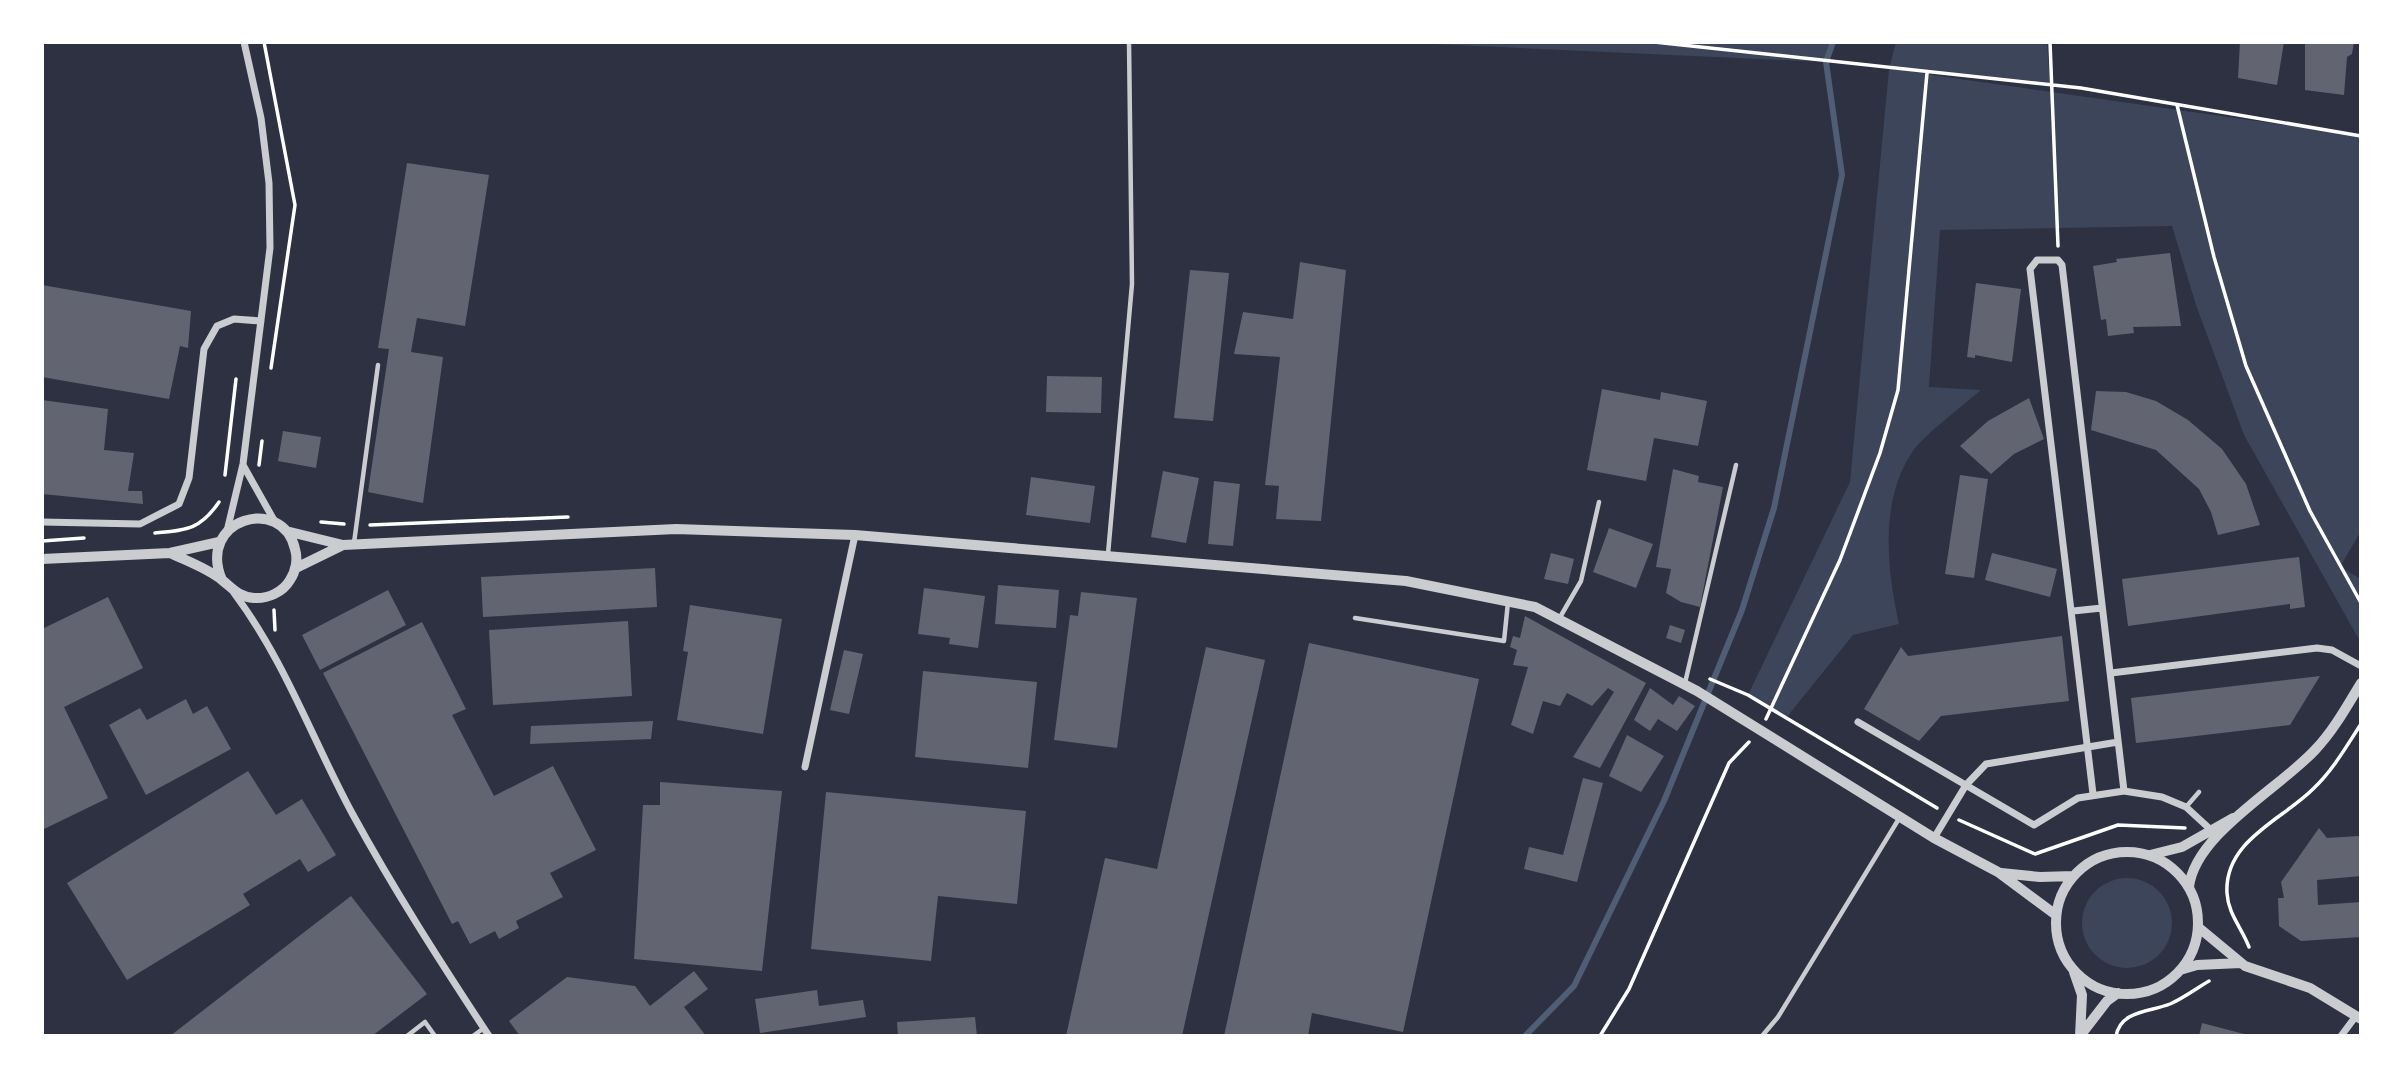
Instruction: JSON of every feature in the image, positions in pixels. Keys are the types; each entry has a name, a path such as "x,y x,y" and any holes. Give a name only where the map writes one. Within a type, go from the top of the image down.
{"street":[{"path":"222,580 216,555 219,542 227,531 243,464 270,247 269,183 261,118 244,42"},
{"path":"2093,794 2030,270 2037,260 2058,260 2062,265 2124,791"},
{"path":"42,522 140,524 179,504 189,478 204,349 217,326 234,319 261,321"},
{"path":"231,590 256,598 274,594 290,581 296,568 294,542 286,531 275,523 243,464"},
{"path":"227,531 250,519 275,523"},
{"path":"286,531 349,545 676,529 855,535 1406,581 1508,601 1535,607 1685,684 1934,838 1998,872 2056,915"},
{"path":"806,766 855,535"},
{"path":"42,559 170,552 219,542"},
{"path":"296,568 349,545"},
{"path":"170,552 222,580 275,654 351,812 436,959 489,1036"},
{"path":"2073,611 2102,608"},
{"path":"2111,673 2317,648 2332,650 2361,666"},
{"path":"2189,887 2190,874 2204,851 2244,811 2316,749 2361,683"},
{"path":"1858,722 2034,825 2065,804 2093,794 2124,791 2162,797 2186,807 2211,830"},
{"path":"1934,838 1966,785 1986,764 2087,745 2119,742"},
{"path":"2080,1036 2082,995 2073,970 2063,954 2057,935 2056,915 2062,894 2073,876 2095,859 2122,852 2150,855 2182,847 2244,811"},
{"path":"2150,855 2179,873 2189,887 2196,907 2198,927 2195,943 2180,970"},
{"path":"1998,872 2040,877 2073,876"},
{"path":"2198,927 2241,963 2310,988 2359,1018 2341,1036"},
{"path":"2073,970 2089,983 2118,993 2152,989 2180,970 2197,965 2241,963"},
{"path":"2080,1036 2107,1001 2118,993"}],"lane":[{"path":"1107,555 1132,284 1129,42"},
{"path":"349,545 355,525 378,365"},
{"path":"1685,684 1736,465"},
{"path":"1559,619 1581,581 1599,502"},
{"path":"1355,618 1504,641 1508,601"},
{"path":"2186,807 2199,792"},
{"path":"1762,1036 1778,1017 1900,817"},
{"path":"407,1036 425,1022 435,1036"},
{"path":"473,1036 484,1028"}],"path":[{"path":"264,42 295,205 270,373"},
{"path":"1654,42 2050,85 2361,136"},
{"path":"2050,42 2058,260"},
{"path":"1601,1036 1629,989 1729,763 1772,710 1840,561 1880,453 1898,390 1927,73"},
{"path":"2177,105 2214,257 2246,366 2310,511 2361,603"},
{"path":"262,475 259,467 263,429"},
{"path":"309,521 355,525 578,516"},
{"path":"274,594 275,654"},
{"path":"1689,668 1748,695"},
{"path":"2232,863 2244,845 2302,799 2330,771 2361,724"}],"shaded area":[{"path":"1389,42 1832,42 1826,62"},
{"path":"1896,42 2047,42 2050,85 1918,73 2361,136 2361,531 2340,567 2361,579 2361,643 2244,435 2196,305 2172,226 1940,230 1929,387 1981,390 1919,444 1902,470 1890,513 1889,536 1891,581 1899,624 1853,635 1786,718 1748,695 1850,482 1889,69"},
{"path":"2127,878 2144,882 2159,891 2168,906 2172,923 2168,940 2159,955 2144,964 2127,968 2110,964 2095,955 2086,940 2082,923 2086,906 2095,891 2110,882"}],"building":[{"path":"2240,42 2284,42 2277,85 2238,78"},
{"path":"2305,42 2354,42 2352,54 2347,57 2344,95 2305,90"},
{"path":"407,163 489,175 465,326 417,318 411,352 443,357 423,503 368,492 389,349 378,348"},
{"path":"2170,253 2181,326 2133,327 2134,333 2108,336 2106,319 2101,320 2093,266 2117,262 2116,259"},
{"path":"1300,262 1346,270 1321,521 1276,519 1279,486 1265,485 1280,357 1234,354 1243,312 1293,319"},
{"path":"1190,270 1229,273 1213,421 1174,418"},
{"path":"1976,283 2021,289 2012,362 1975,355 1975,358 1967,357"},
{"path":"42,285 191,311 188,348 180,346 169,399 42,377"},
{"path":"1047,376 1102,377 1101,413 1046,412"},
{"path":"1602,389 1660,400 1661,392 1707,401 1698,446 1654,438 1646,481 1587,470"},
{"path":"2096,391 2126,392 2156,401 2188,420 2222,449 2246,484 2260,525 2218,535 2211,512 2199,489 2156,450 2091,430"},
{"path":"2029,398 2044,439 2014,454 1991,474 1960,446 1988,421"},
{"path":"42,400 108,409 104,450 134,453 128,491 142,491 143,504 42,494"},
{"path":"283,431 321,437 316,468 278,461"},
{"path":"1673,469 1699,476 1698,482 1723,487 1700,607 1681,602 1666,593 1671,569 1656,567"},
{"path":"1163,471 1199,478 1186,543 1151,537"},
{"path":"1960,475 1988,479 1974,578 1945,574"},
{"path":"1031,477 1095,486 1090,523 1026,515"},
{"path":"1214,481 1240,484 1233,546 1208,544"},
{"path":"1609,528 1653,544 1636,588 1593,572"},
{"path":"1551,553 1574,559 1568,584 1544,579"},
{"path":"1992,553 2057,569 2050,597 1985,580"},
{"path":"2299,557 2305,607 2290,609 2290,604 2128,626 2122,579"},
{"path":"655,568 657,607 483,617 481,577"},
{"path":"998,585 1059,590 1056,628 995,624"},
{"path":"924,588 985,596 978,648 949,644 950,638 918,634"},
{"path":"388,590 406,625 320,670 302,635"},
{"path":"1081,592 1137,598 1117,748 1054,740 1070,615 1078,616"},
{"path":"108,597 143,668 64,707 108,798 42,830 42,629"},
{"path":"690,605 782,619 763,734 677,720 688,652 683,651"},
{"path":"1525,616 1646,683 1600,768 1573,757 1614,692 1608,688 1592,706 1567,693 1560,706 1543,701 1533,734 1511,725 1528,667 1513,665 1517,650 1510,647 1513,636 1520,638"},
{"path":"628,621 632,696 493,705 489,630"},
{"path":"422,622 466,709 452,715 494,796 553,766 596,850 550,873 563,897 516,921 519,928 499,939 495,931 470,944 458,921 452,924 323,673"},
{"path":"1670,625 1685,630 1681,643 1666,638"},
{"path":"2062,636 2069,701 1941,716 1919,741 1864,709 1901,647 1908,656"},
{"path":"1309,643 1479,679 1403,1032 1312,1013 1308,1036 1224,1036"},
{"path":"1206,647 1265,660 1182,1036 1066,1036 1105,858 1157,869"},
{"path":"844,650 863,654 849,714 830,710"},
{"path":"923,671 1037,682 1028,768 915,757"},
{"path":"2320,676 2290,725 2136,743 2131,698"},
{"path":"1650,688 1673,705 1679,696 1695,706 1677,731 1658,719 1650,731 1634,720"},
{"path":"186,699 193,714 207,706 231,749 146,795 109,725 140,708 147,720"},
{"path":"653,721 651,739 530,744 531,726"},
{"path":"1627,735 1664,756 1641,792 1609,776"},
{"path":"248,771 276,815 302,799 336,855 308,872 300,859 243,894 250,905 127,980 67,883"},
{"path":"1583,778 1603,783 1577,882 1524,869 1529,847 1563,855"},
{"path":"660,782 782,791 762,971 634,959 643,805 660,805"},
{"path":"826,792 1026,811 1017,904 938,896 931,961 811,949"},
{"path":"2319,828 2327,838 2359,836 2361,876 2317,880 2318,905 2361,902 2361,937 2301,941 2279,926 2278,898 2284,898 2281,882"},
{"path":"351,896 427,994 372,1036 170,1036"},
{"path":"694,971 708,989 684,1007 706,1036 520,1036 509,1021 567,977 635,986 650,1006"},
{"path":"817,990 819,1006 863,1000 866,1017 760,1033 755,999"},
{"path":"975,1017 977,1036 898,1036 897,1022"},
{"path":"2202,1023 2248,1035 2248,1036 2199,1036"}],"waterway":[{"path":"1525,1036 1574,986 1664,801 1742,610 1774,508 1842,175 1826,62 1833,42"}]}
